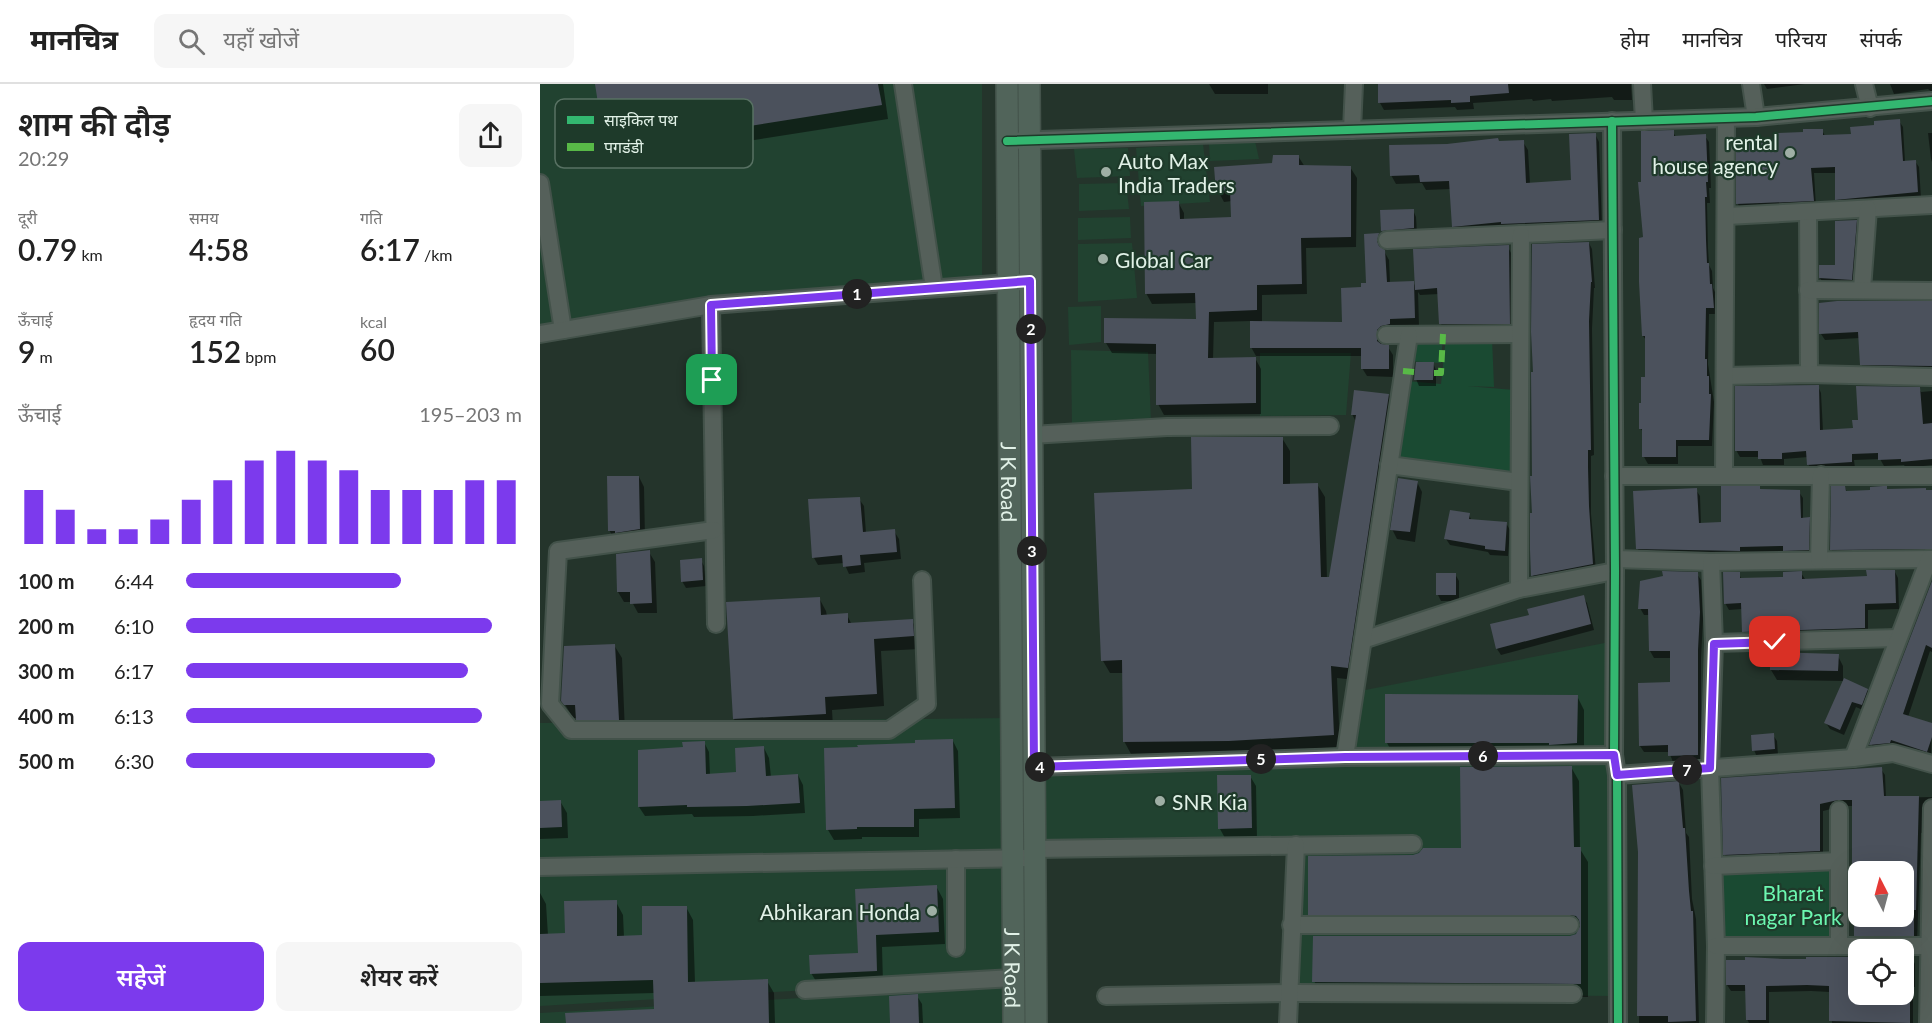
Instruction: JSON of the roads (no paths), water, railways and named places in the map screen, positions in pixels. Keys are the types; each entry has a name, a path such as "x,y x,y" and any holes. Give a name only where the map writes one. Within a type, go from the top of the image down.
{"main road":[{"name":"J K Road","path":"1007,84 1014,1023"},
{"name":"J K Road","path":"1029,84 1036,1023"},
{"path":"1012,784 1034,775"}],"street":[{"path":"903,84 934,288"},
{"path":"1352,130 1354,84"},
{"path":"1642,84 1644,121"},
{"path":"1751,84 1756,117"},
{"path":"1864,84 1870,108"},
{"path":"1007,141 1756,117 1932,101"},
{"path":"1724,475 1726,118"},
{"path":"1612,121 1614,755 1617,775 1618,1023"},
{"path":"540,183 562,330"},
{"path":"1727,216 1932,205"},
{"path":"1862,289 1868,209"},
{"path":"1808,212 1809,374"},
{"path":"1388,240 1613,230"},
{"path":"1519,589 1521,234"},
{"path":"540,334 711,305 1030,281"},
{"path":"1808,290 1932,291"},
{"path":"711,305 716,624"},
{"path":"1386,335 1520,334"},
{"path":"1345,757 1409,335"},
{"path":"1725,376 1809,374 1932,377"},
{"path":"1032,435 1167,427 1330,426"},
{"path":"1389,465 1519,482"},
{"path":"1614,476 1932,476"},
{"path":"1819,560 1821,476"},
{"path":"714,530 558,551 550,704 571,730 889,730 927,704 922,580"},
{"path":"1363,640 1519,589 1615,566 1711,562 1930,559 1853,758"},
{"path":"1711,562 1714,644 1710,768 1716,946 1715,1023"},
{"path":"1714,644 1898,638"},
{"path":"1617,775 1853,758 1893,753 1932,764"},
{"path":"1034,775 1345,757 1614,755"},
{"path":"1928,1023 1932,808"},
{"path":"1839,810 1839,946"},
{"path":"540,867 1012,858 1035,853 1413,844"},
{"path":"1288,1023 1296,845"},
{"path":"956,859 956,948"},
{"path":"1713,866 1839,861"},
{"path":"1291,925 1570,925"},
{"path":"1716,946 1930,946"},
{"path":"805,990 1013,978"},
{"path":"1106,996 1290,993 1573,994"}],"place":[{"name":"rental house agency","path":"1790,153"},
{"name":"Auto Max India Traders","path":"1106,172"},
{"name":"Global Car","path":"1103,259"},
{"name":"SNR Kia","path":"1160,801"},
{"name":"Abhikaran Honda","path":"932,911"}],"park label":[{"name":"Bharat nagar Park","path":"1793,904"}]}
